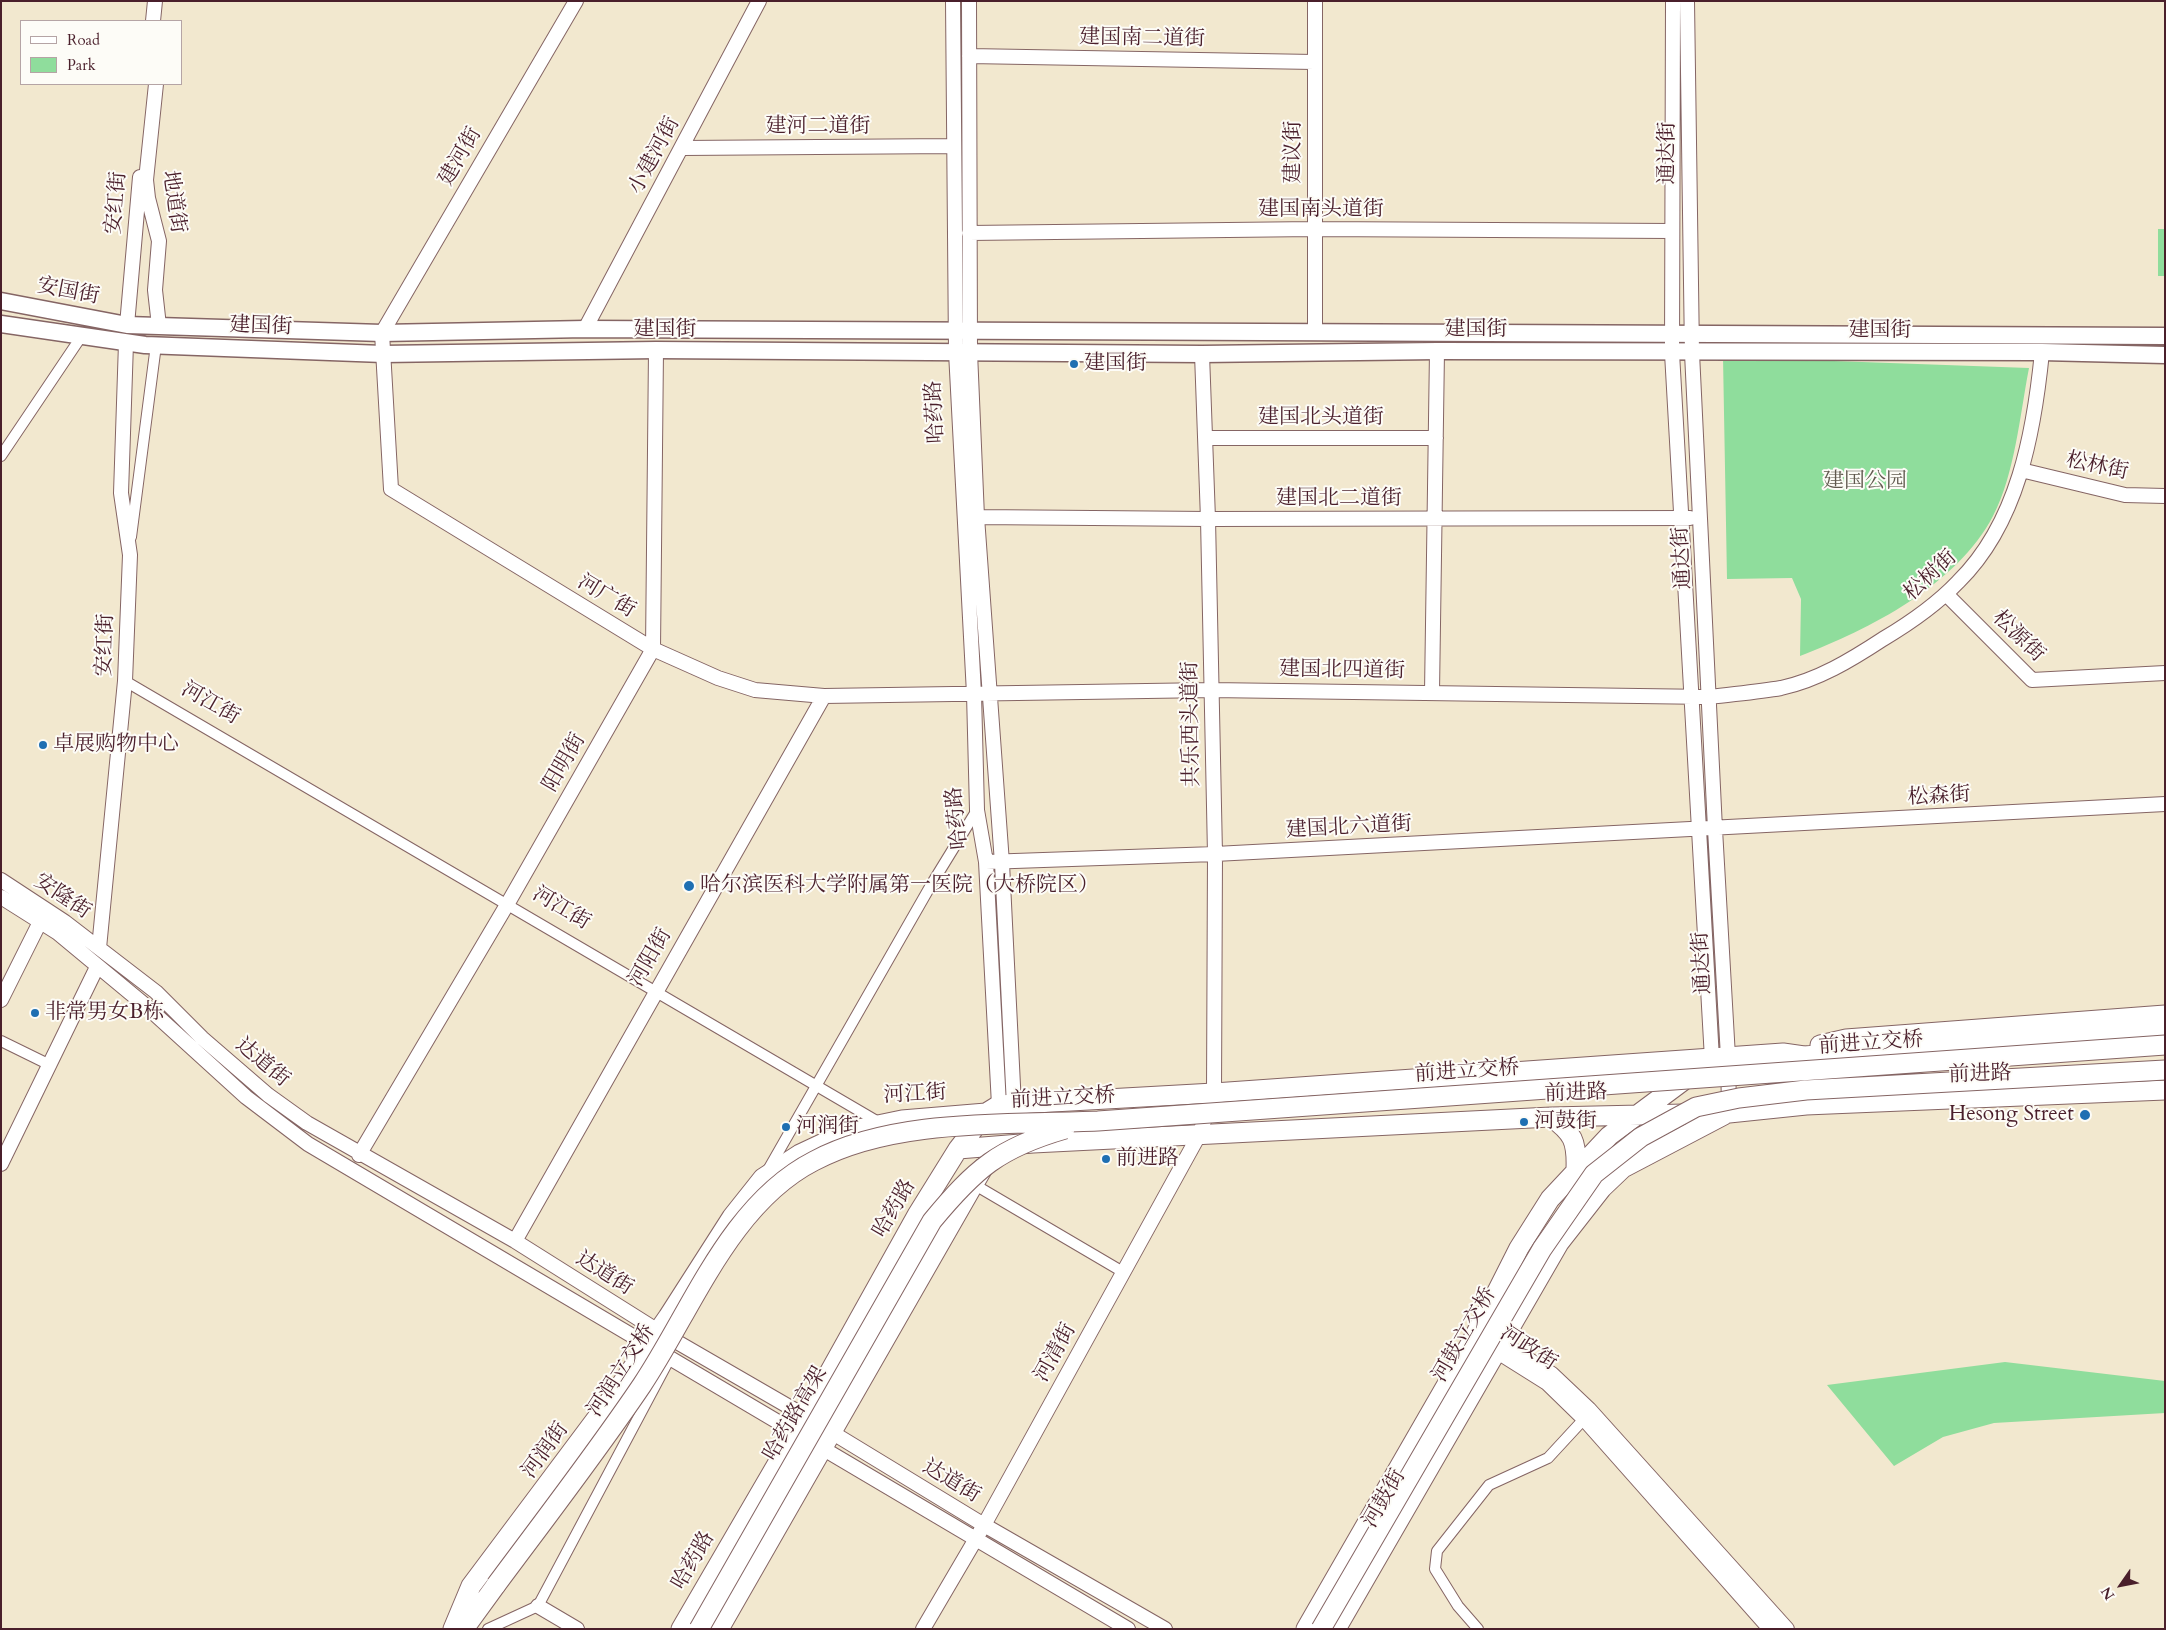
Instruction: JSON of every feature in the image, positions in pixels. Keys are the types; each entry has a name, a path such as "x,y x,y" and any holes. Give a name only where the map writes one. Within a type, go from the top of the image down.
{"highway":[{"name":"前进路","path":"999,1108 1784,1053 1846,1039 2165,1015"},
{"name":"前进路","path":"1784,1053 1804,1056 2165,1028"},
{"name":"前进立交桥","path":"784,1182 800,1169 823,1156 879,1137 907,1131 1098,1121 2165,1045"},
{"name":"河鼓街","path":"1306,1629 1473,1338 1519,1248 1550,1199 1576,1169 1609,1136 1720,1058"},
{"name":"前进立交桥","path":"1696,1107 1739,1098 1806,1090 2165,1070"},
{"name":"前进路","path":"958,1149 1550,1117 1729,1112 1806,1105 2165,1090"},
{"name":"河鼓立交桥","path":"1321,1629 1542,1248 1594,1174 1641,1137 1696,1107"},
{"name":"河江街","path":"880,1123 999,1108"},
{"name":"哈药路","path":"719,1629 975,1185 993,1147 999,1108"},
{"name":"哈药路","path":"681,1629 800,1424 917,1215 958,1149 999,1108"},
{"name":"河鼓街","path":"1336,1629 1559,1243 1602,1188 1623,1168 1729,1112"},
{"path":"1550,1117 1572,1135 1576,1169"},
{"name":"哈药路高架","path":"699,1629 932,1221 966,1180 1008,1150 1040,1137 1098,1121"},
{"name":"河润街","path":"453,1629 471,1586 560,1470 648,1347 732,1217 764,1178 800,1154 833,1137 880,1123"},
{"name":"河润立交桥","path":"464,1629 642,1385 710,1270 746,1219 767,1196 784,1182"}],"main road":[{"name":"安国街","path":"1,301 127,325"},
{"name":"安国街","path":"1,324 126,343"},
{"name":"建国街","path":"127,325 382,333 585,329 2165,336"},
{"name":"建国街","path":"126,343 383,354 656,350 1202,354 1437,351 1672,353 2042,352 2165,355"}],"street":[{"path":"153,20 155,1"},
{"path":"161,20 162,1"},
{"name":"建河街","path":"382,333 576,1"},
{"name":"小建河街","path":"585,329 759,1"},
{"name":"哈药路","path":"954,1 954,146 963,352 977,810 986,862 999,1108"},
{"name":"哈药路","path":"962,332 969,233 969,1"},
{"name":"建议街","path":"1314,1 1315,332"},
{"name":"通达街","path":"1673,1 1672,353 1700,830 1720,1058 1729,1112"},
{"name":"通达街","path":"1687,1 1692,353 1710,697 1720,1058"},
{"name":"建国南二道街","path":"969,56 1314,62"},
{"name":"安红街","path":"127,325 148,85"},
{"name":"地道街","path":"156,85 146,180 148,198 159,241 155,290 159,326"},
{"name":"建河二道街","path":"682,148 954,146"},
{"name":"建国南头道街","path":"969,233 1314,229 1672,231"},
{"name":"河广街","path":"382,333 391,489 653,649 718,678 755,690 824,696 974,694"},
{"path":"1,456 81,337"},
{"name":"安红街","path":"99,948 125,681 130,555 121,493 126,343"},
{"path":"130,555 156,345"},
{"name":"阳明街","path":"359,1155 508,903 653,649 656,350"},
{"path":"1432,692 1437,351"},
{"name":"哈药路","path":"963,352 1002,863 999,1108"},
{"name":"松树街","path":"1710,697 1781,688 1822,674 1843,664 1900,629 1946,594 1973,565 2000,526 2021,470 2038,397 2042,352"},
{"name":"共乐西头道街","path":"1202,354 1208,519 1215,854 1214,1093"},
{"name":"建国北头道街","path":"1205,438 1436,438"},
{"name":"松林街","path":"2021,470 2125,495 2165,496"},
{"name":"建国北二道街","path":"977,517 1208,519 1701,518"},
{"name":"松源街","path":"1946,594 2032,680 2165,673"},
{"name":"河江街","path":"125,681 508,903 654,992 880,1123"},
{"name":"建国北四道街","path":"974,694 1211,690 1710,697"},
{"name":"河阳街","path":"514,1241 824,696"},
{"name":"松森街","path":"1715,829 2165,804"},
{"name":"河润街","path":"764,1178 931,885 977,810"},
{"name":"建国北六道街","path":"986,862 1002,863 1215,854 1715,829"},
{"name":"安隆街","path":"1,880 65,922 99,948"},
{"name":"安隆街","path":"1,897 58,932 97,967"},
{"path":"1,1000 40,922"},
{"path":"1,1164 97,967 99,948"},
{"name":"达道街","path":"99,948 156,992 202,1038 268,1095 307,1123 359,1155 514,1241 827,1440 984,1525 1165,1629"},
{"name":"达道街","path":"97,967 146,1006 246,1097 308,1144 648,1347 800,1424"},
{"path":"1,1040 50,1064"},
{"name":"河清街","path":"924,1629 984,1525 1199,1136 1214,1093"},
{"path":"975,1185 1123,1272"},
{"name":"河政街","path":"1473,1338 1500,1348 1552,1374 1589,1409 1787,1629"},
{"name":"河政街","path":"1500,1348 1547,1383 1584,1419 1770,1629"},
{"path":"488,1629 538,1606 670,1358"},
{"path":"1478,1629 1458,1606 1435,1569 1438,1551 1489,1485 1548,1458 1584,1419"},
{"path":"827,1440 975,1539 1121,1627"},
{"path":"538,1606 577,1629"}],"green space":[{"path":"2158,229 2165,229 2165,276 2158,276"},
{"name":"建国公园","path":"1723,357 2029,368 2016,444 2007,482 1993,516 1977,541 1958,563 1935,584 1909,602 1855,632 1800,656 1801,599 1792,578 1727,579"},
{"path":"2005,1362 2165,1381 2165,1413 1994,1423 1943,1437 1894,1466 1827,1385"}],"place":[{"name":"建国街","path":"1074,364"},
{"name":"卓展购物中心","path":"43,745"},
{"name":"哈尔滨医科大学附属第一医院（大桥院区）","path":"689,886"},
{"name":"非常男女B栋","path":"35,1013"},
{"name":"Hesong Street","path":"2085,1115"},
{"name":"河鼓街","path":"1524,1122"},
{"name":"河润街","path":"786,1127"},
{"name":"前进路","path":"1106,1159"}]}
